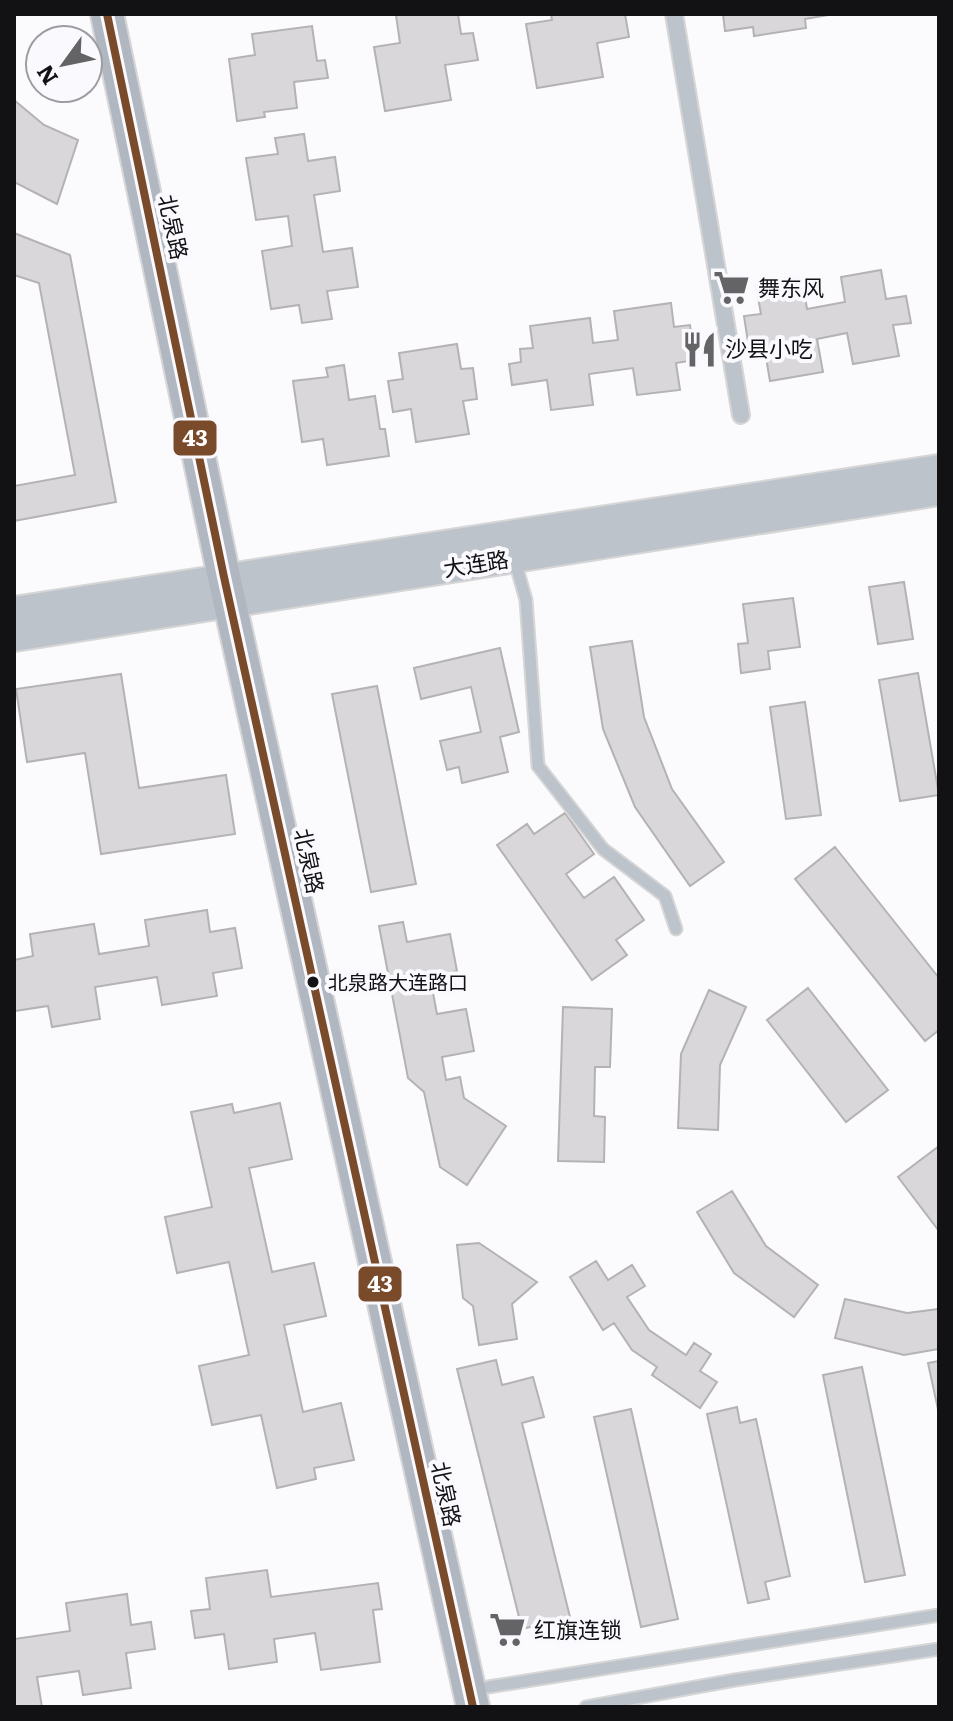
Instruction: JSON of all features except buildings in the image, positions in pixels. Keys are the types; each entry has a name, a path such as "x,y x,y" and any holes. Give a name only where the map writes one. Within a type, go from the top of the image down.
{"main road":[{"name":"北泉路","path":"107,14 238,588 479,1702"},
{"name":"北泉路","path":"128,14 238,588"}],"street":[{"path":"674,14 741,415"},
{"name":"大连路","path":"511,546 939,469"},
{"name":"大连路","path":"14,611 238,588 511,546 939,491"},
{"name":"大连路","path":"14,637 238,588"}],"lane":[{"path":"511,546 526,600 538,766 603,849 665,896 676,929"},
{"path":"479,1702 939,1615"},
{"path":"586,1707 735,1680 939,1649"}],"transit line":[{"name":"43","path":"107,14 224,577 473,1707"}],"place":[{"name":"舞东风","path":"732,288"},
{"name":"沙县小吃","path":"699,349"},
{"name":"北泉路大连路口","path":"313,982"},
{"name":"红旗连锁","path":"508,1630"}]}
